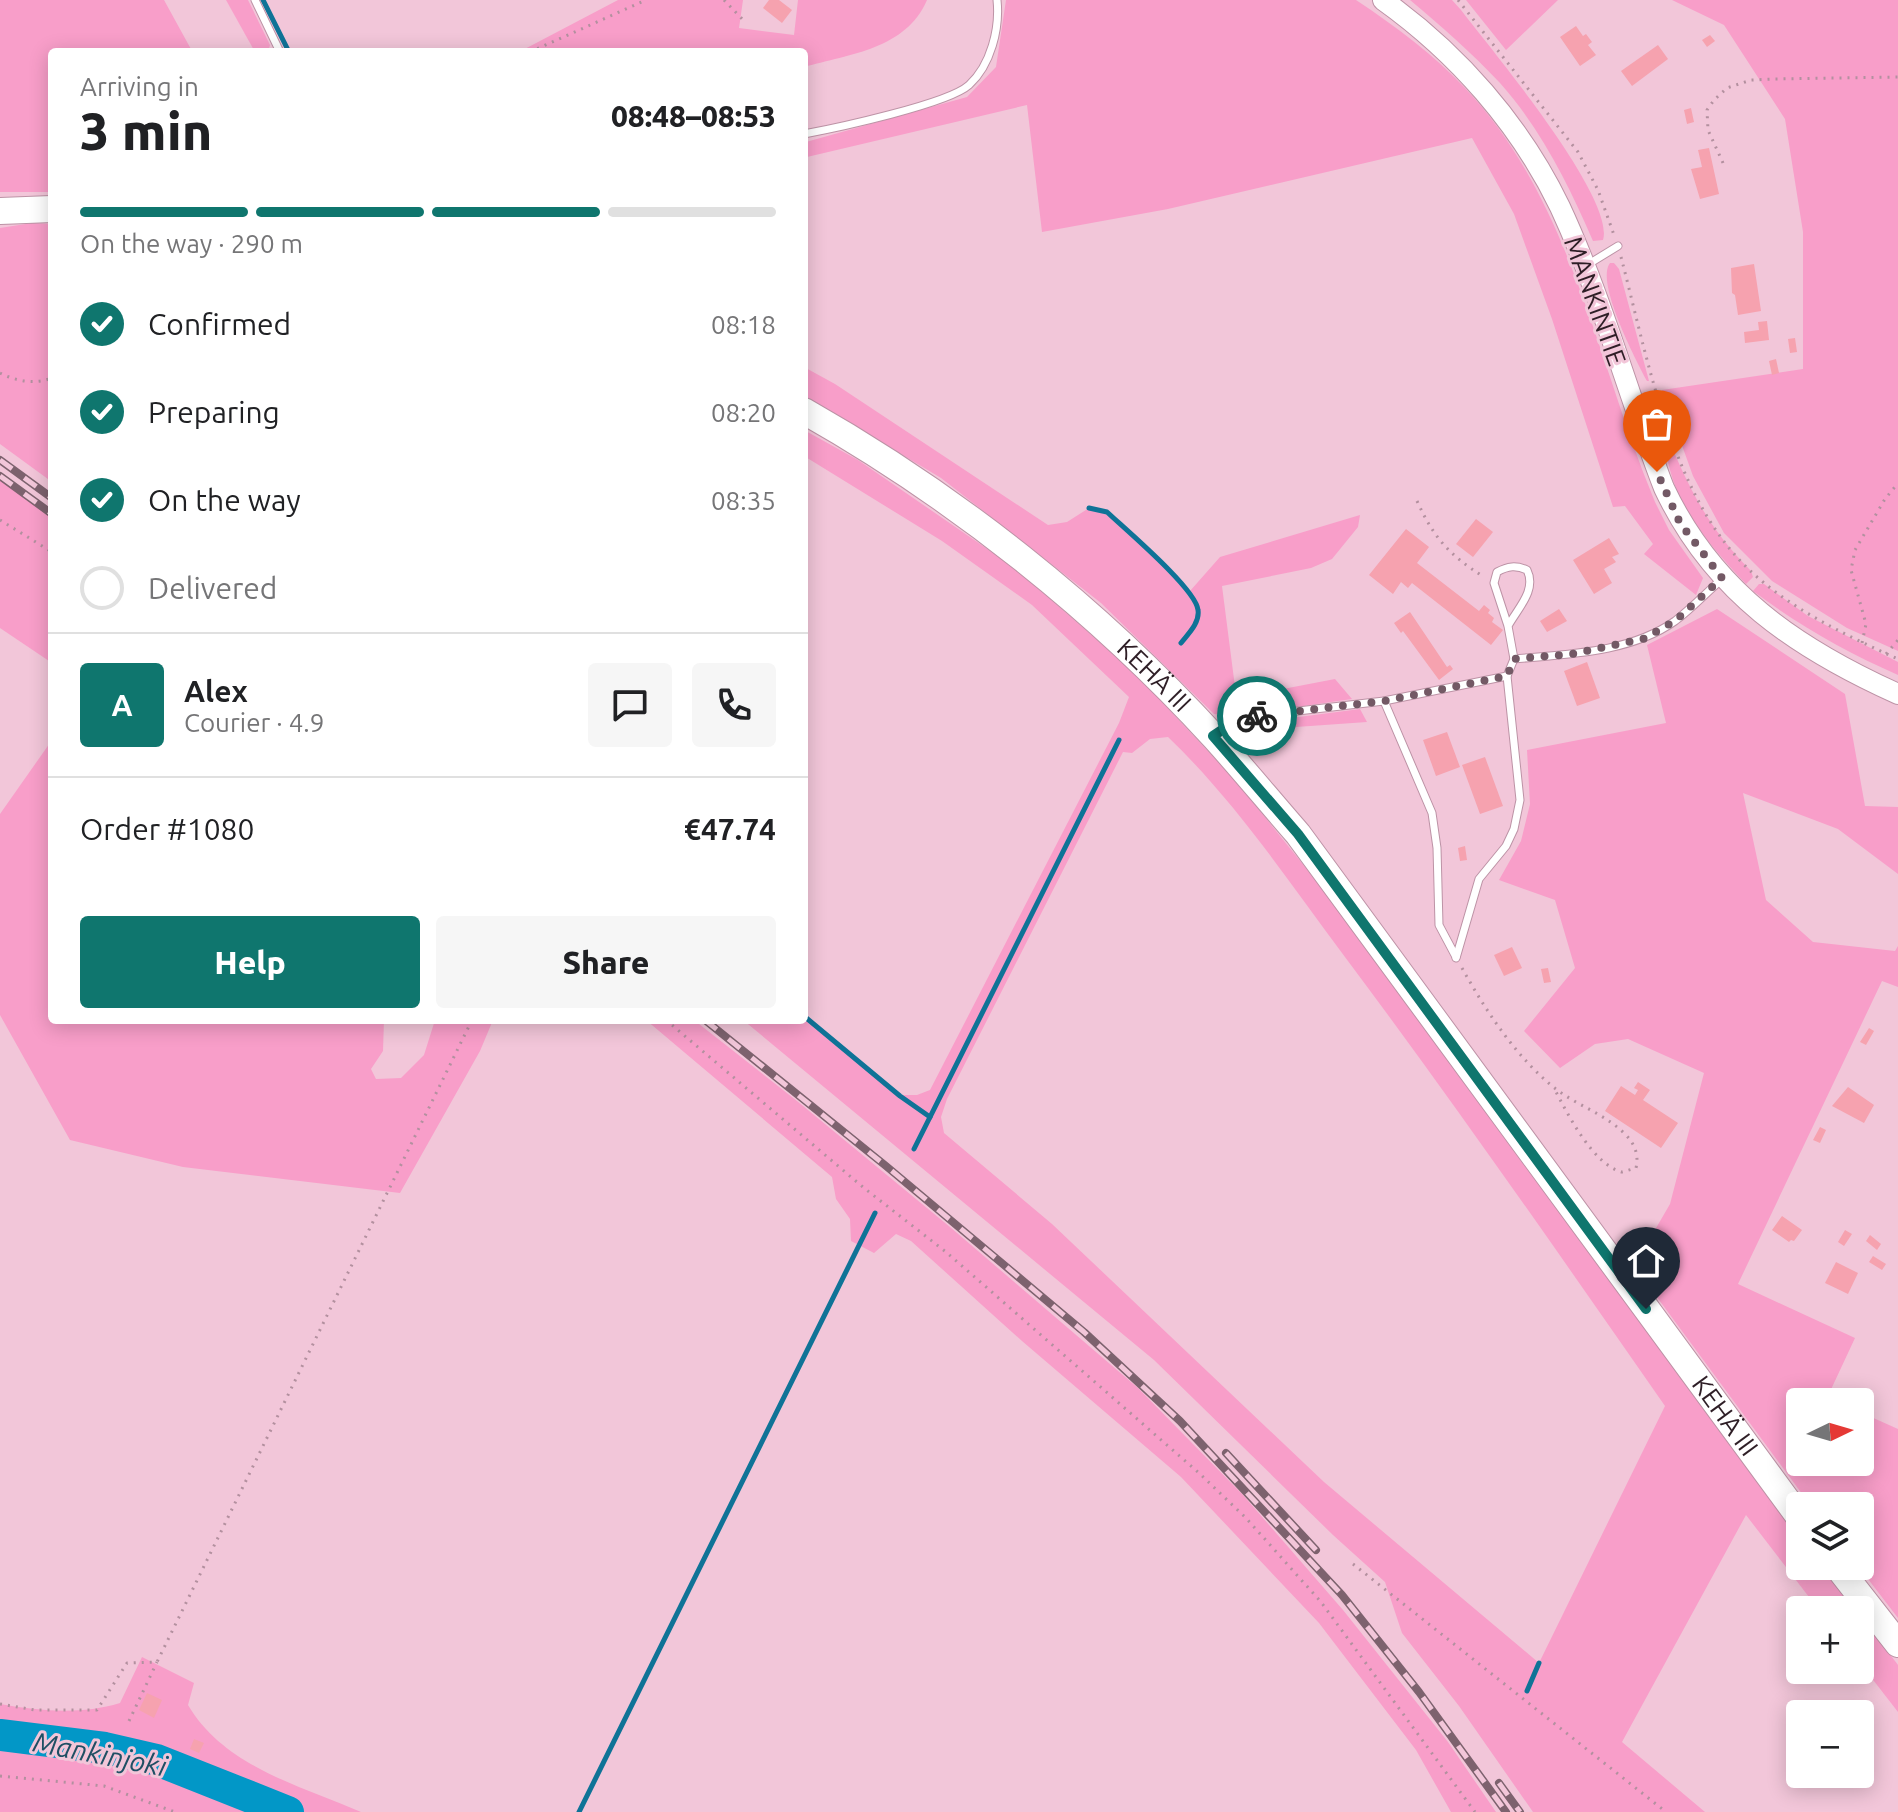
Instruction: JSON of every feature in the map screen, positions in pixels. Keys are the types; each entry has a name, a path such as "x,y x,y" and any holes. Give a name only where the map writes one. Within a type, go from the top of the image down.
{"highway":[{"path":"0,211 48,209"},
{"name":"KEHÄ III","path":"808,413 968,516 1029,563 1127,651 1213,736 1308,846 1786,1499"},
{"path":"1848,1580 1898,1644"}],"street":[{"name":"MANKINTIE","path":"1383,0 1453,58 1506,119 1530,154 1559,206 1585,266 1664,488 1680,523 1722,578 1784,632 1820,655 1898,694"}],"lane":[{"path":"255,0 278,48"},
{"path":"808,133 950,96 969,85 989,56 998,14 997,0"},
{"path":"1585,266 1618,246"},
{"path":"1456,958 1479,879 1506,846 1514,829 1520,800 1507,676 1514,659 1508,626 1494,583 1497,572 1518,566 1527,570 1532,579 1530,589 1508,626"},
{"path":"1514,659 1572,654 1643,639 1675,621 1722,578"},
{"path":"1213,736 1247,717 1384,701 1507,676"},
{"path":"1384,701 1432,813 1437,848 1439,925 1456,958"}],"path":[{"path":"539,48 646,0"},
{"path":"724,0 745,22"},
{"path":"1458,0 1578,152 1598,190 1618,246 1659,401 1694,491 1713,527 1736,557 1773,589 1862,643 1898,659"},
{"path":"1723,163 1708,130 1707,110 1727,88 1751,80 1898,77"},
{"path":"0,373 13,379 41,383 48,380"},
{"path":"1862,643 1866,624 1851,570 1855,550 1898,483"},
{"path":"1417,501 1429,527 1448,552 1494,583"},
{"path":"0,520 48,550"},
{"path":"1886,654 1898,640"},
{"path":"1456,958 1485,1008 1522,1056 1554,1088 1604,1117 1626,1135 1637,1153 1636,1168 1622,1172 1604,1163 1571,1120 1554,1088"},
{"path":"129,1721 470,1024"},
{"path":"671,1024 864,1188 946,1252 1199,1473 1246,1518 1321,1602 1475,1812"},
{"path":"1353,1564 1666,1812"},
{"path":"0,1704 35,1710 97,1710 127,1663 157,1662"},
{"path":"0,1776 104,1786 175,1812"}],"shaded area":[{"path":"0,0 164,0 190,48 48,48 48,192 0,192"},
{"path":"226,0 248,0 270,45 269,48 253,48"},
{"path":"618,0 743,0 739,28 794,35 798,0 927,0 918,16 891,39 858,53 808,66 808,48 527,48"},
{"path":"1006,0 1356,0 1399,30 1465,88 1502,133 1532,181 1578,285 1655,502 1669,530 1703,578 1696,595 1644,554 1653,544 1625,506 1613,507 1514,214 1472,138 1168,209 1042,232 1027,105 808,157 808,141 967,97 996,67"},
{"path":"1410,0 1452,0 1461,10 1522,88 1571,159 1602,220 1603,240 1593,241 1553,158 1515,101 1478,61"},
{"path":"1466,0 1558,0 1506,50"},
{"path":"1672,0 1898,0 1898,651 1847,628 1772,581 1724,533 1693,476 1662,390 1803,369 1803,232 1785,119 1724,25"},
{"path":"48,224 48,479 0,444 0,228"},
{"path":"1610,263 1619,269 1649,381 1634,356 1612,303 1607,273"},
{"path":"808,369 1048,525 1067,522 1089,508 1107,512 1190,591 1220,557 1360,515 1358,527 1332,559 1311,568 1222,586 1235,687 1246,696 1335,679 1352,699 1234,716 1214,714 1101,603 941,478 808,398"},
{"path":"1661,427 1709,520 1751,571 1753,577 1746,584 1712,545 1682,502 1670,470"},
{"path":"808,432 858,460 1015,568 1135,673 1235,780 1352,925 1786,1519 1786,1567 1746,1515 1622,1742 1705,1812 1533,1812 1459,1706 1402,1633 1385,1582 1154,1360 748,1024 808,1024 808,1019 900,1095 917,1095 930,1090 1119,723 1129,697 1032,605 942,541 808,458","holes":["1168,737 1215,787 1259,841 1505,1178 1665,1406 1539,1663 1324,1482 1052,1224 944,1133 941,1117 947,1099 1123,752 1132,753 1150,739"]},
{"path":"0,480 48,515 48,660 0,628"},
{"path":"1759,584 1764,584 1808,616 1898,662 1898,675 1841,647 1787,615 1753,591"},
{"path":"1717,609 1845,694 1865,806 1898,807 1898,874 1838,829 1743,793 1766,900 1813,942 1895,951 1898,946 1898,987 1882,981 1738,1284 1855,1338 1832,1388 1786,1388 1786,1472 1634,1266 1670,1204 1704,1073 1628,1039 1595,1044 1560,1068 1524,1031 1575,968 1555,900 1499,880 1521,841 1530,804 1527,750 1666,723 1647,645"},
{"path":"1360,709 1367,722 1296,727 1280,745 1261,722"},
{"path":"48,746 48,1024 384,1024 383,1051 371,1069 376,1079 401,1078 424,1055 434,1024 491,1024 480,1051 400,1193 183,1167 70,1140 0,1015 0,814"},
{"path":"651,1024 699,1024 950,1227 1138,1388 1243,1495 1343,1610 1448,1742 1496,1812 1451,1812 1416,1750 1319,1623 1181,1477 911,1241 896,1234 874,1253 851,1241 850,1219 836,1199 832,1177"},
{"path":"1874,1418 1898,1429 1898,1618 1869,1580 1874,1580 1874,1492 1801,1492 1789,1476 1874,1476"},
{"path":"1796,1580 1833,1580 1845,1596 1808,1596"},
{"path":"1874,1633 1898,1665 1898,1712 1874,1681"},
{"path":"142,1657 194,1683 188,1705 221,1744 242,1759 361,1812 0,1812 0,1704 60,1711 120,1703"}],"building":[{"path":"769,0 779,0 792,10 782,23 763,8"},
{"path":"1576,26 1592,42 1588,45 1596,55 1580,66 1560,37"},
{"path":"1710,35 1715,41 1707,47 1702,40"},
{"path":"1658,45 1668,59 1632,86 1621,71"},
{"path":"1691,108 1694,122 1687,124 1684,110"},
{"path":"1709,148 1719,194 1700,199 1691,169 1702,167 1698,150"},
{"path":"1754,264 1761,311 1738,315 1732,293 1731,268"},
{"path":"1767,321 1769,340 1745,343 1744,332 1759,330 1758,322"},
{"path":"1795,338 1797,352 1790,353 1788,339"},
{"path":"1776,359 1779,373 1772,375 1769,361"},
{"path":"1476,519 1493,532 1473,557 1456,544"},
{"path":"1406,529 1429,547 1417,563 1479,611 1484,605 1490,610 1488,613 1494,618 1492,622 1503,630 1491,645 1412,583 1408,588 1401,582 1393,594 1369,575"},
{"path":"1609,538 1619,554 1612,557 1616,562 1604,569 1612,583 1594,594 1573,560"},
{"path":"1559,609 1567,621 1547,632 1540,621"},
{"path":"1410,612 1447,667 1450,665 1453,669 1439,680 1394,623"},
{"path":"1587,662 1600,698 1577,706 1564,671"},
{"path":"1447,732 1460,767 1436,776 1423,740"},
{"path":"1485,757 1503,806 1480,814 1462,765"},
{"path":"1465,846 1467,860 1460,861 1458,848"},
{"path":"1512,947 1522,968 1504,976 1494,955"},
{"path":"1548,968 1551,982 1544,983 1541,969"},
{"path":"1869,1028 1874,1031 1866,1045 1860,1042"},
{"path":"1638,1082 1650,1090 1643,1100 1678,1123 1661,1148 1605,1111 1621,1086 1635,1095 1638,1090 1634,1088"},
{"path":"1848,1087 1874,1105 1864,1123 1832,1106"},
{"path":"1820,1127 1826,1130 1820,1143 1813,1140"},
{"path":"1782,1216 1802,1230 1794,1241 1789,1242 1772,1230"},
{"path":"1845,1230 1852,1234 1844,1246 1838,1242"},
{"path":"1870,1235 1881,1244 1877,1250 1866,1241"},
{"path":"1873,1256 1886,1264 1882,1270 1869,1262"},
{"path":"1836,1262 1858,1273 1848,1294 1825,1283"},
{"path":"147,1693 162,1700 154,1718 139,1710"},
{"path":"194,1739 204,1743 199,1753 190,1749"}],"waterway":[{"path":"263,0 287,48"},
{"path":"1089,508 1107,512 1173,574 1194,600 1197,619 1181,643"},
{"path":"914,1149 1119,740"},
{"path":"808,1019 930,1117"},
{"path":"579,1812 875,1213"},
{"path":"1527,1691 1539,1663"},
{"name":"Mankinjoki","path":"0,1735 105,1748 157,1760 288,1812"}],"railway":[{"path":"0,460 48,495"},
{"path":"0,476 48,511"},
{"path":"710,1024 1084,1332 1180,1421 1342,1595 1419,1692 1506,1812"},
{"path":"1226,1453 1316,1550"},
{"path":"1499,1783 1520,1812"}],"way so far":[{"path":"1257,716 1384,701 1507,676 1514,659 1572,654 1643,639 1675,621 1722,578 1680,523 1657,472"}],"route":[{"path":"1257,716 1231,724 1213,736 1298,834 1646,1309"}]}
